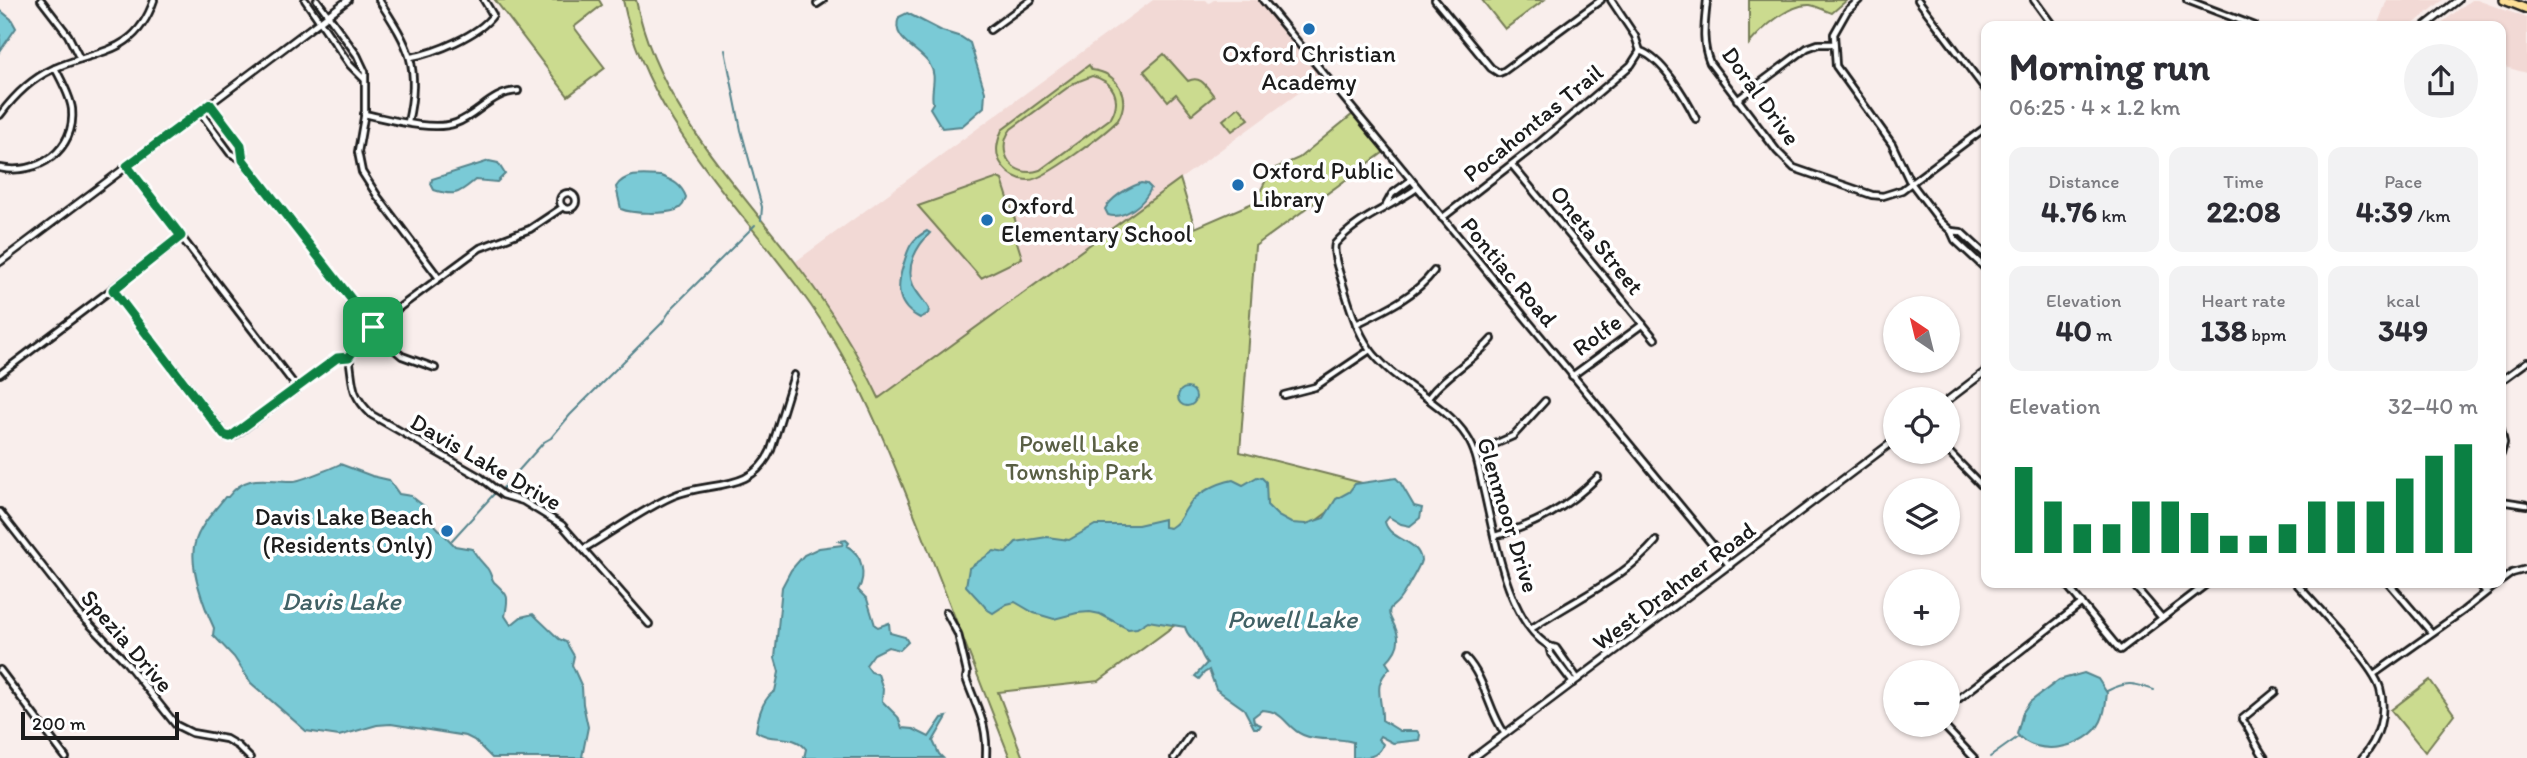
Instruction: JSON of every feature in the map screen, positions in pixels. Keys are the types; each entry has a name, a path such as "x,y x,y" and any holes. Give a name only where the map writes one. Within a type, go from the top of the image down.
{"main road":[{"path":"2504,0 2527,9"}],"street":[{"path":"41,0 68,35 80,59"},
{"path":"0,115 20,91 55,68 110,51 129,38 147,16 154,0"},
{"path":"305,0 350,65 364,79"},
{"path":"317,0 357,55 365,72 365,114 358,152 362,172 439,278"},
{"path":"0,262 348,0"},
{"path":"380,0 411,57 414,80 408,122"},
{"path":"411,57 474,33 488,22 493,14 484,0"},
{"path":"817,4 823,0"},
{"path":"990,30 1031,0"},
{"name":"Pontiac Road","path":"1263,0 1730,566"},
{"path":"1435,0 1492,69 1500,73 1601,0"},
{"path":"1611,0 1636,36 1640,51 1658,61 1696,119"},
{"name":"Doral Drive","path":"1707,0 1704,35 1706,53 1737,100 1777,151 1794,168 1871,195 1893,194 1912,184 1981,131"},
{"path":"1859,0 1838,24 1833,44 1836,66 1892,144 1912,184 1951,231 1955,240 1981,264"},
{"path":"1918,0 1981,83"},
{"path":"2034,0 2049,21"},
{"path":"2187,0 2242,21"},
{"path":"2431,21 2458,0"},
{"path":"1737,100 1807,48 1833,44"},
{"name":"Pocahontas Trail","path":"1442,218 1631,65 1640,51"},
{"path":"0,168 34,168 57,154 67,139 71,124 71,104 55,68"},
{"path":"365,114 446,126 458,123 501,94 518,92"},
{"path":"210,104 241,145 243,160"},
{"path":"200,112 230,153 243,160 391,348 402,356 435,368"},
{"name":"Oneta Street","path":"1512,164 1655,339"},
{"path":"127,166 297,388"},
{"name":"Glenmoor Drive","path":"1411,180 1392,194 1385,205 1339,240 1334,248 1356,324 1370,350 1392,372 1454,419 1471,442 1512,594 1531,629 1542,642 1556,648 1576,681"},
{"name":"Glenmoor Drive","path":"1385,205 1397,202 1417,188"},
{"path":"113,290 224,435 234,436 337,358 349,357 373,327 480,248 530,229 563,207"},
{"path":"1951,231 1961,232 1981,250"},
{"path":"0,374 181,236"},
{"path":"1356,324 1405,298 1424,284 1434,271"},
{"name":"Rolfe","path":"1572,376 1643,324"},
{"path":"1428,398 1445,378 1479,354 1492,339"},
{"path":"1284,395 1315,387 1370,350"},
{"name":"Davis Lake Drive","path":"349,357 352,387 358,400 372,415 480,477 503,495 523,501 550,517 585,548 649,624"},
{"path":"2506,377 2527,362"},
{"path":"1960,391 1981,374"},
{"path":"585,548 675,495 700,488 728,485 743,480 755,471 771,450 794,375"},
{"path":"1475,453 1513,436 1545,401"},
{"name":"West Drahner Road","path":"1473,758 1883,449"},
{"path":"1960,463 1981,486"},
{"path":"1495,536 1552,515 1575,499 1598,477"},
{"path":"2506,502 2527,505"},
{"name":"Spezia Drive","path":"0,512 78,612 125,661 176,725 192,733 226,739 250,758"},
{"path":"1531,629 1625,570 1645,555 1656,541"},
{"path":"2506,577 2527,569"},
{"path":"2069,588 2120,650 2201,588"},
{"path":"2136,588 2162,618"},
{"path":"2299,588 2374,674 2380,688 2382,719 2377,737 2362,758"},
{"path":"2393,588 2431,632"},
{"path":"2483,588 2486,592"},
{"path":"2374,674 2491,588"},
{"path":"1960,698 2082,603"},
{"path":"946,611 958,634 966,678 983,716 986,758"},
{"path":"1466,657 1478,672 1496,721 1505,734"},
{"path":"0,670 66,758"},
{"path":"2265,758 2254,745 2249,729 2242,719 2275,692"},
{"path":"1174,758 1189,736"},
{"path":"1954,737 1974,758"}],"shaded area":[{"name":"Oxford Elementary School","path":"1153,0 1206,0 1209,3 1214,0 1259,0 1322,76 879,398 851,345 795,262"},
{"path":"2387,0 2443,0 2417,21 2379,21"},
{"path":"2471,0 2527,18 2527,73 2506,67 2506,21 2444,21"}],"green space":[{"path":"495,0 599,0 602,5 574,27 605,68 568,96"},
{"name":"Powell Lake Township Park","path":"623,0 636,0 646,38 679,107 723,170 818,294 851,345 879,398 1180,179 1195,228 1255,202 1271,170 1299,158 1353,114 1384,152 1255,246 1240,452 1366,484 1099,681 998,692 1023,758 1010,758 895,466 853,375 813,309 686,142 659,98 638,51"},
{"path":"1482,0 1544,0 1505,29"},
{"path":"1749,0 1847,0 1832,13 1810,5 1784,13 1749,44"},
{"path":"1164,54 1188,81 1200,80 1214,96 1192,114 1176,94 1168,101 1144,71"},
{"path":"1089,65 1092,70 1109,76 1120,88 1123,103 1118,120 1075,154 1037,178 1017,178 1002,165 997,148 1002,130","holes":["1092,76 1111,86 1116,98 1111,118 1040,170 1022,171 1009,162 1005,146 1011,129 1074,83"]},
{"path":"1239,107 1249,119 1232,131 1223,120"},
{"path":"998,178 1002,180 1019,232 1017,242 1022,258 981,278 918,206"},
{"path":"2430,680 2454,714 2425,752 2391,710"}],"water":[{"path":"0,10 11,19 16,28 0,51"},
{"path":"907,13 970,43 985,92 984,107 962,126 942,128 930,108 933,103 934,79 930,65 898,32 899,17"},
{"path":"489,161 498,163 505,174 497,182 475,180 461,191 452,193 434,190 431,184 432,179"},
{"path":"636,176 661,176 682,189 686,197 680,208 657,213 621,209 616,187 620,182"},
{"path":"1141,183 1151,188 1139,204 1127,213 1108,215 1105,209 1112,201"},
{"path":"927,231 930,233 917,250 910,271 913,285 929,309 928,314 920,318 912,314 903,303 899,282 910,246"},
{"path":"1187,388 1193,391 1196,397 1193,403 1187,406 1181,403 1178,397 1181,391"},
{"name":"Davis Lake","path":"340,464 389,480 399,494 411,496 425,507 431,521 455,546 472,549 489,570 494,582 505,593 505,616 511,625 521,617 533,614 559,639 566,642 574,656 572,665 582,687 588,727 582,757 585,758 492,758 474,740 466,736 391,724 377,725 339,736 306,731 251,683 234,657 213,635 214,628 202,599 194,563 193,552 197,536 225,497 243,484 259,480 297,480"},
{"name":"Powell Lake","path":"1257,477 1266,482 1267,505 1278,516 1291,523 1306,524 1324,518 1336,499 1349,492 1355,484 1396,478 1414,506 1422,508 1420,518 1410,526 1389,517 1385,522 1392,533 1415,548 1421,560 1404,593 1390,609 1398,644 1386,662 1390,668 1379,687 1382,720 1400,731 1417,731 1419,740 1393,743 1380,736 1378,739 1383,744 1375,755 1353,758 1353,742 1303,735 1270,711 1262,710 1253,717 1254,722 1261,725 1254,728 1244,709 1216,689 1209,670 1199,679 1195,676 1207,663 1185,627 1148,621 1137,628 1128,629 1100,614 1090,612 1054,619 1034,613 1015,602 993,613 966,586 969,568 994,551 1006,553 1016,542 1047,537 1069,540 1095,525 1138,525 1164,519 1164,527 1170,528 1179,521 1192,501 1208,489 1233,480 1243,485"},
{"path":"846,540 849,543 847,546 856,554 862,565 858,590 867,599 875,625 878,627 889,623 890,633 905,637 908,642 900,650 888,647 874,654 866,665 871,672 878,674 883,689 882,701 898,717 902,728 913,729 929,737 942,718 947,717 933,741 943,758 804,758 806,749 801,744 762,735 756,731 764,703 775,691 779,672 775,658 782,587 791,570 804,555 819,548 842,545 839,541"},
{"path":"2084,673 2098,679 2107,693 2102,718 2094,731 2073,744 2048,748 2036,746 2017,734 2023,712 2030,702 2059,680"}],"waterway":[{"path":"725,50 741,130 762,207 761,220"},
{"path":"503,488 570,415 662,323 672,308 755,225"},
{"path":"452,540 494,494"},
{"path":"2107,691 2130,684 2154,690"},
{"path":"1990,757 2018,737"}],"place":[{"name":"Oxford Christian Academy","path":"1309,29"},
{"name":"Oxford Public Library","path":"1238,185"},
{"name":"Oxford Elementary School","path":"987,220"},
{"name":"Davis Lake Beach (Residents Only)","path":"447,531"}],"route":[{"path":"210,104 241,145 243,160 373,327 349,357 337,358 234,436 224,435 113,290 181,236 127,166 210,104"}]}
